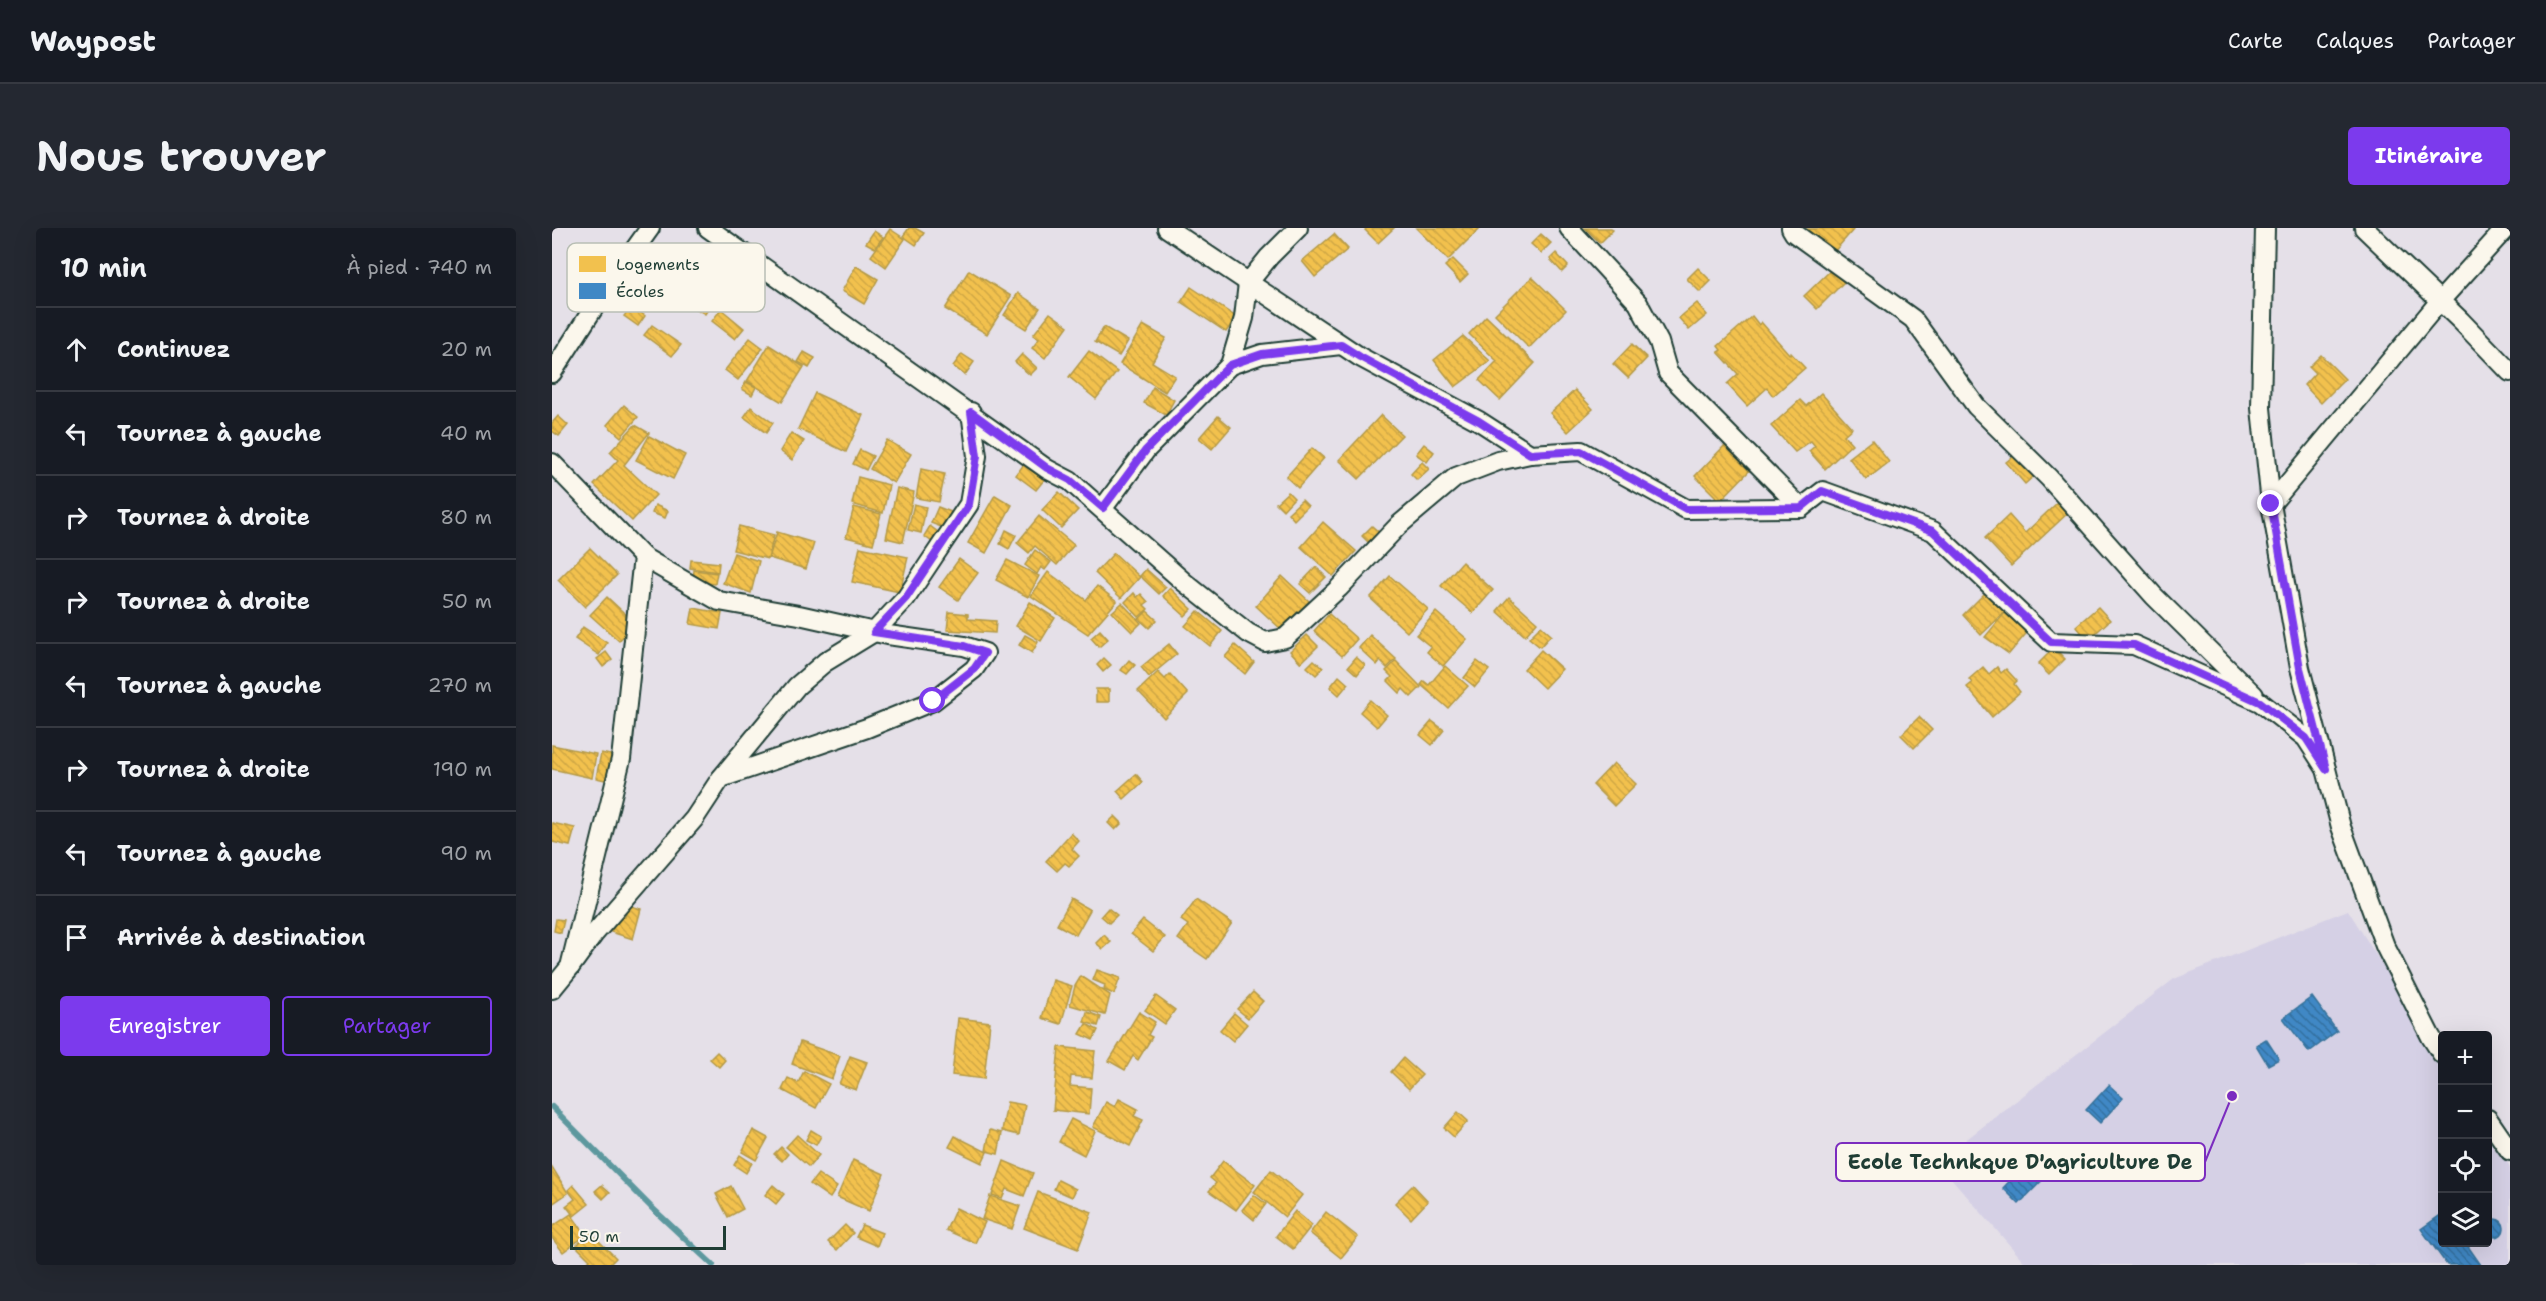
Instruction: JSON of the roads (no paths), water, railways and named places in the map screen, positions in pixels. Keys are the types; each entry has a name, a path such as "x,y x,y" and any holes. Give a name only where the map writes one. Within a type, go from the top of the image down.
{"street":[{"path":"639,243 650,228"},
{"path":"708,228 729,243"},
{"path":"1167,228 1360,357 1479,421 1530,454"},
{"path":"1230,365 1244,318 1248,283 1269,257 1298,228"},
{"path":"1569,228 1638,303 1659,342 1668,374 1801,508"},
{"path":"1791,228 1794,233 1913,319 1976,406 2049,478 2154,596 2260,702 2306,738 2326,769"},
{"path":"2265,228 2261,408 2271,504 2300,668 2341,827 2385,946 2438,1048"},
{"path":"2364,228 2461,321 2510,372"},
{"path":"2271,504 2439,302 2506,228"},
{"path":"765,268 1047,468 1070,480 1184,582 1248,633 1265,642 1285,638 1339,588 1399,525 1456,477 1498,461 1530,454 1581,451 1686,509 1801,508 1822,491 1933,531 2051,642 2134,645 2260,702"},
{"path":"552,373 591,312"},
{"path":"1103,508 1146,450 1230,365 1262,354 1341,345"},
{"path":"552,989 594,934 694,819 721,778 797,686 825,662 874,632 906,598 969,504 977,456 971,412"},
{"path":"552,463 643,557 719,601 799,615 874,632 964,646 985,653 974,669 933,701 855,732 721,778"},
{"path":"570,967 621,759 643,557"},
{"path":"2492,1126 2510,1151"}],"waterway":[{"path":"552,1107 651,1207 713,1265"}],"place":[{"name":"Ecole Technkque D'agriculture De","path":"2232,1096"}]}
